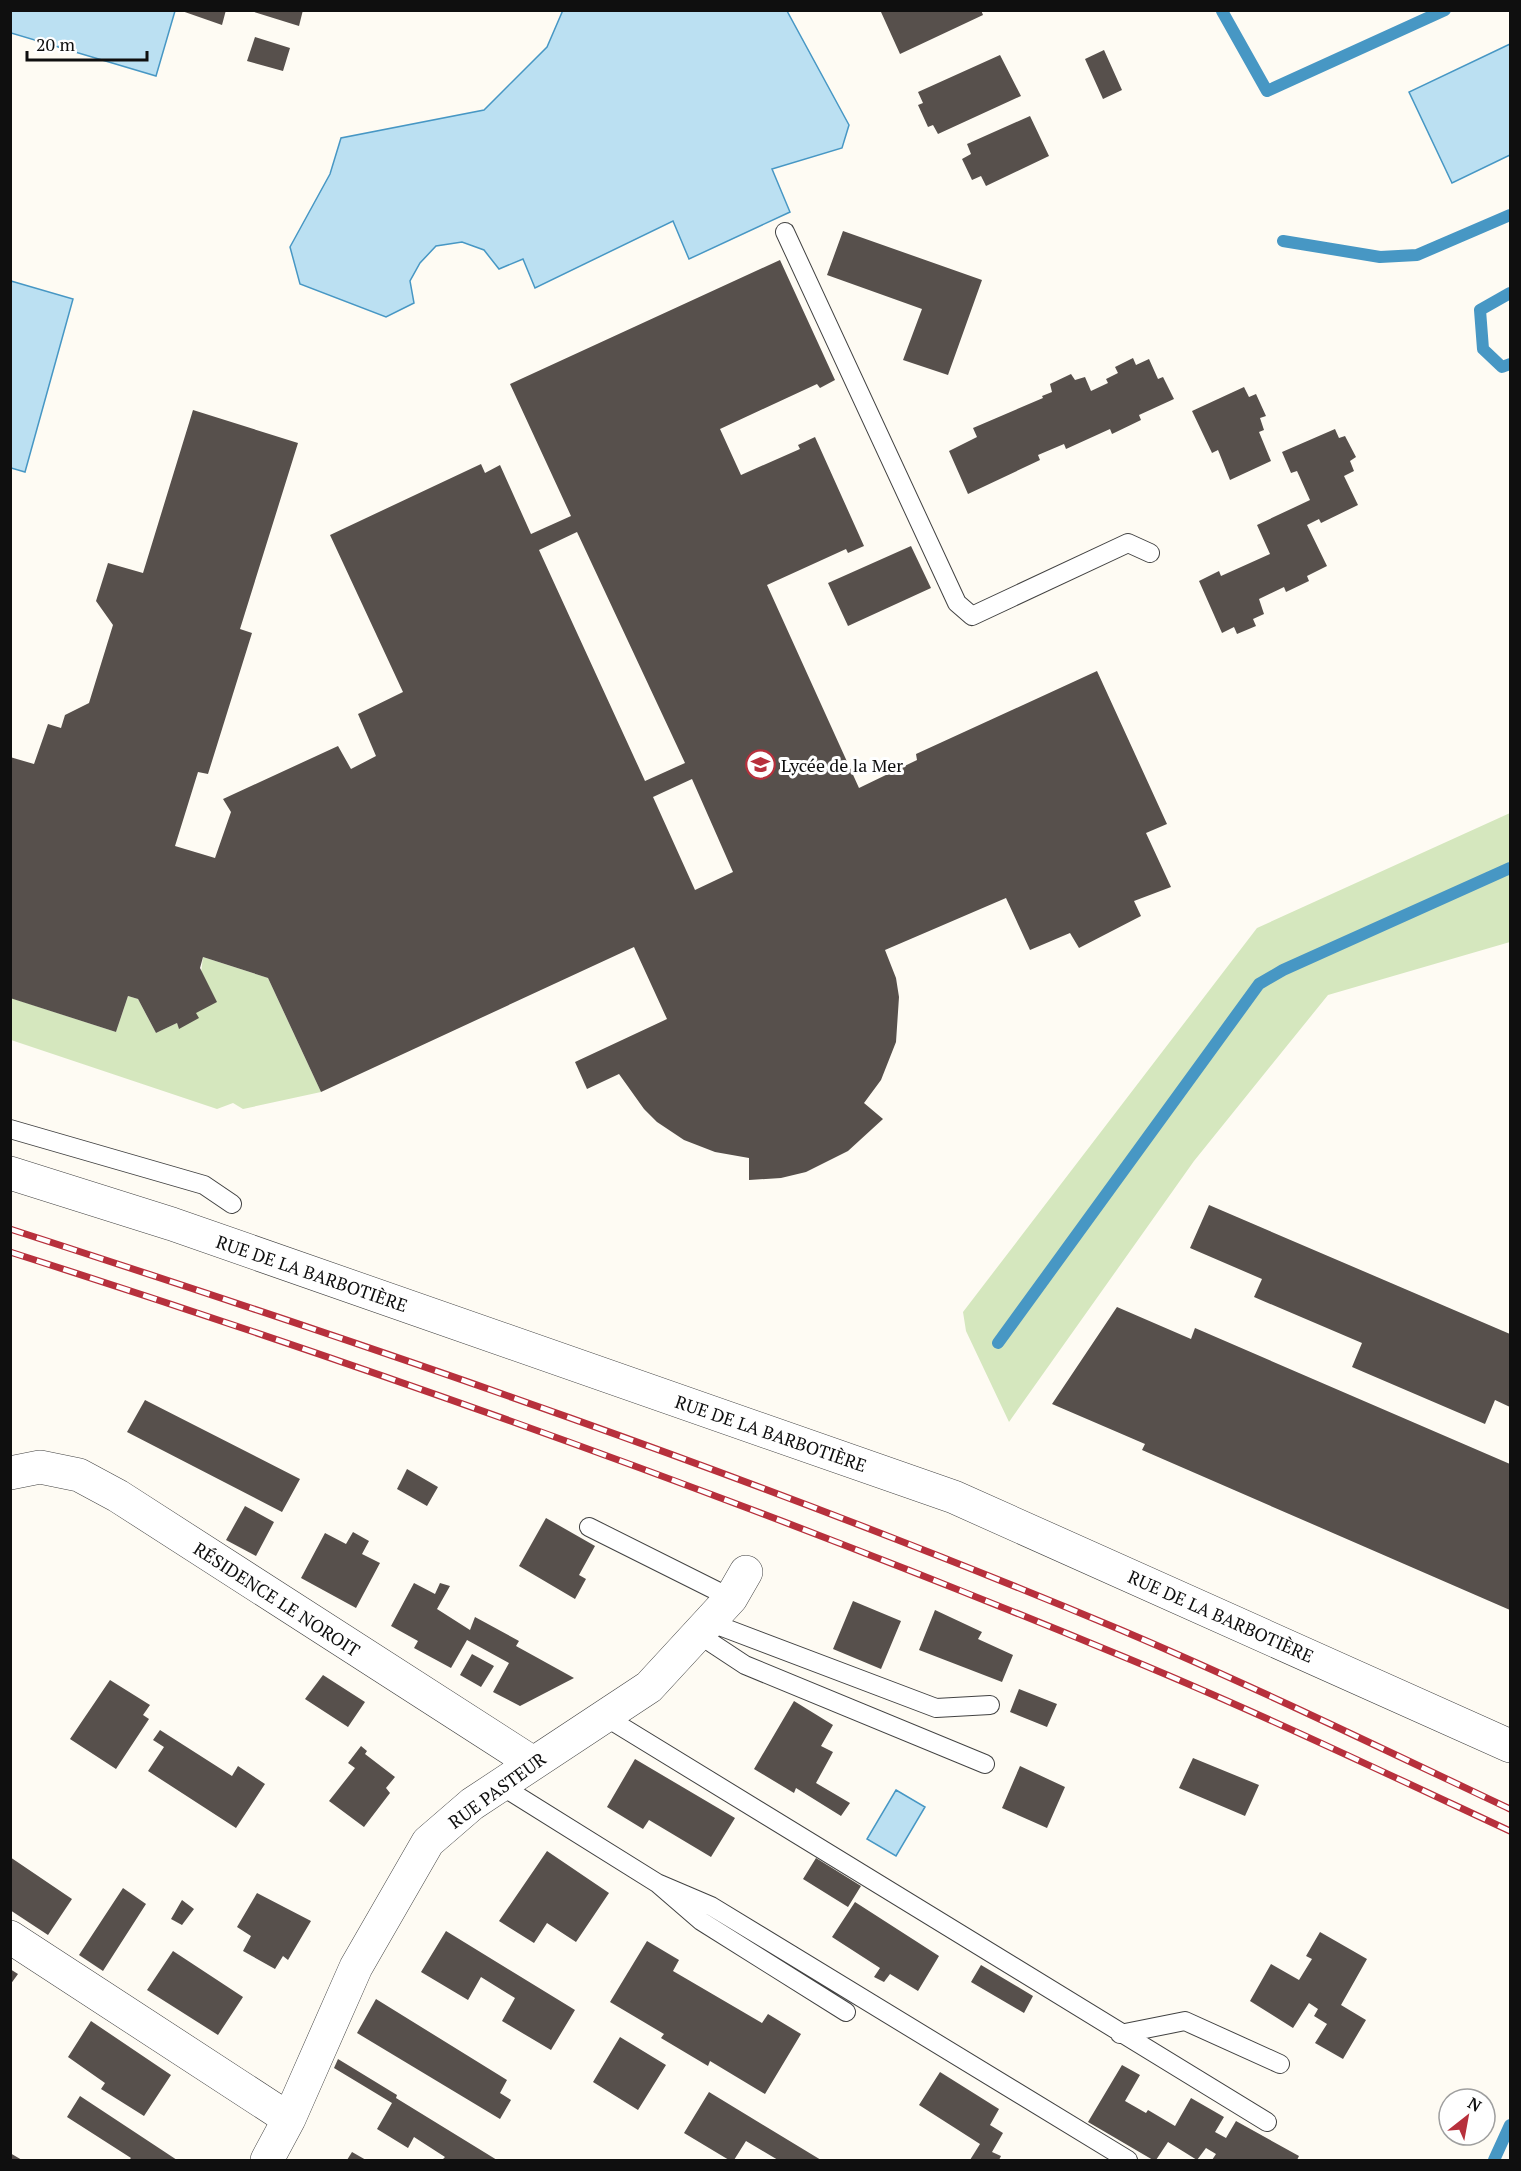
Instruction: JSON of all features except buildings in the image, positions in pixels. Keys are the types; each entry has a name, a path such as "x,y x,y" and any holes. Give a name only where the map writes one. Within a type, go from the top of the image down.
{"street":[{"name":"RUE DE LA BARBOTIÈRE","path":"10,1173 183,1228 954,1497 1510,1746"},
{"name":"RÉSIDENCE LE NOROIT","path":"10,1473 40,1467 79,1475 118,1496 533,1763"},
{"name":"RUE PASTEUR","path":"267,2160 289,2119 356,1967 428,1842 472,1804 649,1687 704,1628 739,1585"},
{"path":"10,1937 289,2119"}],"lane":[{"path":"785,232 957,603 972,616 1128,543 1150,553"},
{"path":"10,1129 204,1185 232,1204"},
{"path":"589,1527 739,1585"},
{"path":"704,1628 936,1708 990,1705"},
{"path":"704,1628 745,1665 985,1764"},
{"path":"604,1716 1267,2122"},
{"path":"500,1785 657,1883 711,1906 1128,2160"},
{"path":"657,1883 701,1922 846,2012"},
{"path":"1120,2034 1185,2021 1280,2064"}],"green space":[{"path":"1510,813 1510,942 1328,995 1194,1161 1009,1422 966,1331 963,1312 1257,928"},
{"path":"203,957 268,978 321,1092 243,1109 233,1103 217,1109 11,1040 11,998 116,1032 128,996 138,999 156,1033 177,1023 179,1028 196,1013"}],"water":[{"path":"563,10 787,11 849,125 842,148 772,169 790,212 689,259 673,221 535,288 523,259 499,269 484,250 462,242 436,246 420,263 410,281 414,303 386,317 300,284 290,247 330,174 341,138 484,110 547,47"},
{"path":"10,11 175,11 156,76 11,33"},
{"path":"1510,44 1510,155 1452,183 1409,92"},
{"path":"11,281 73,299 25,472 11,468"},
{"path":"896,1790 925,1807 896,1856 867,1839"}],"waterway":[{"path":"1222,11 1267,91 1445,10"},
{"path":"1283,241 1380,257 1417,255 1510,215"},
{"path":"1510,293 1480,310 1483,349 1502,367 1510,364"},
{"path":"998,1343 1259,984 1283,970 1510,868"},
{"path":"1494,2160 1510,2125"}],"railway":[{"path":"10,1229 431,1369 847,1520 1170,1651 1510,1809"},
{"path":"10,1252 150,1297 427,1392 840,1543 1162,1673 1313,1739 1510,1831"}],"place":[{"name":"Lycée de la Mer","path":"760,765"}]}
